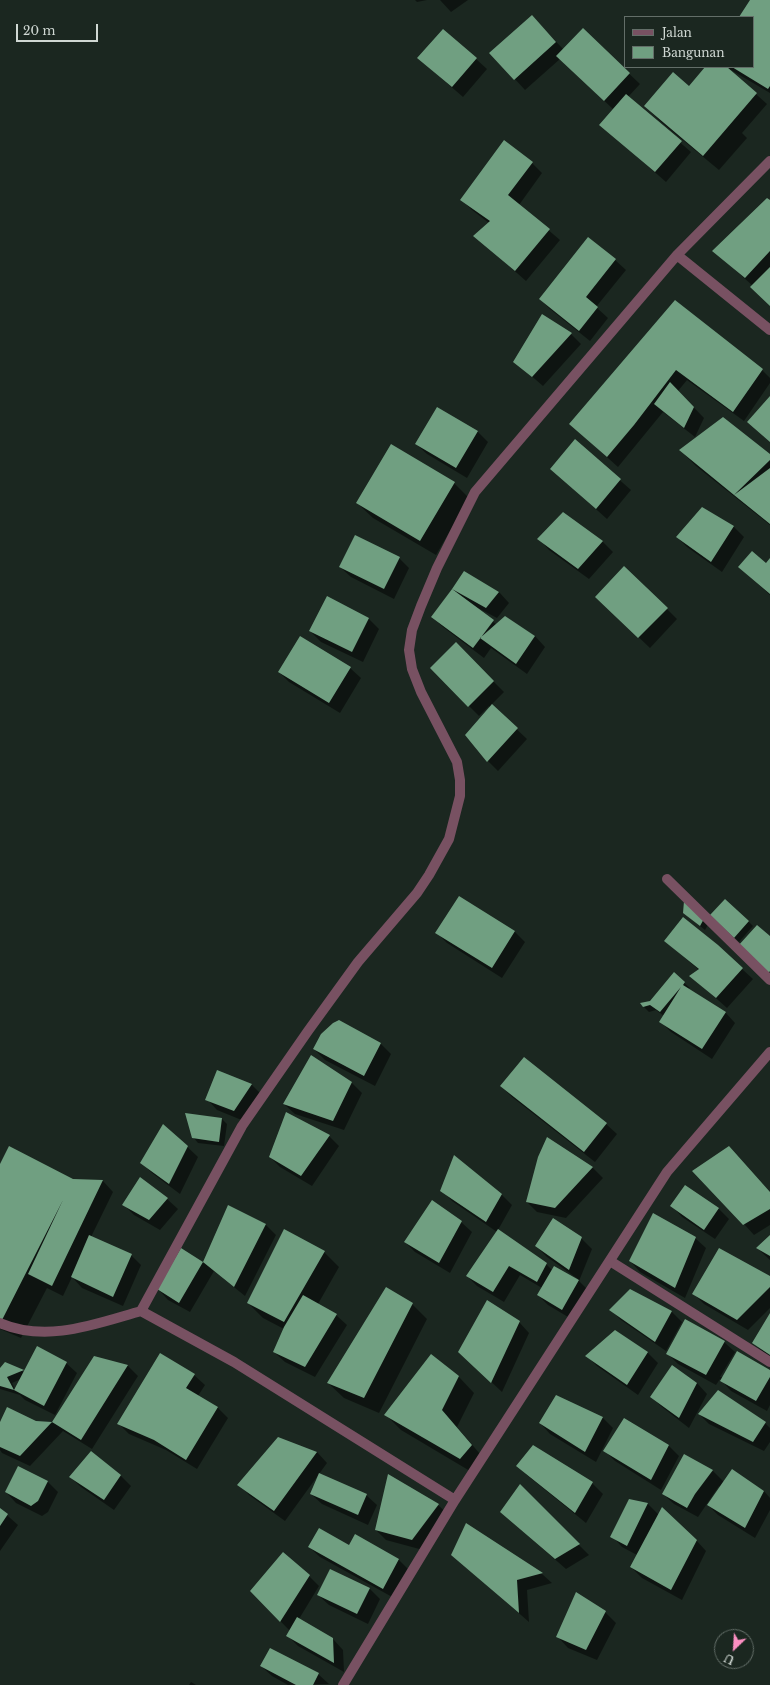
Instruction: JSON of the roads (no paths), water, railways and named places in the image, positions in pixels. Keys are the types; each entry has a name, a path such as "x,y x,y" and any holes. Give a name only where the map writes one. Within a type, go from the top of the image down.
{"street":[{"path":"141,1311 242,1126 358,962 418,893 449,839 460,796 460,780 457,762 421,692 412,669 409,650 412,630 421,606 437,568 475,492 677,254 770,161"},
{"path":"677,254 770,330"},
{"path":"667,879 770,980"},
{"path":"343,1685 455,1500 668,1172 770,1052"},
{"path":"610,1261 770,1362"},
{"path":"0,1324 26,1331 47,1333 64,1331 141,1311 241,1366 455,1500"}]}
